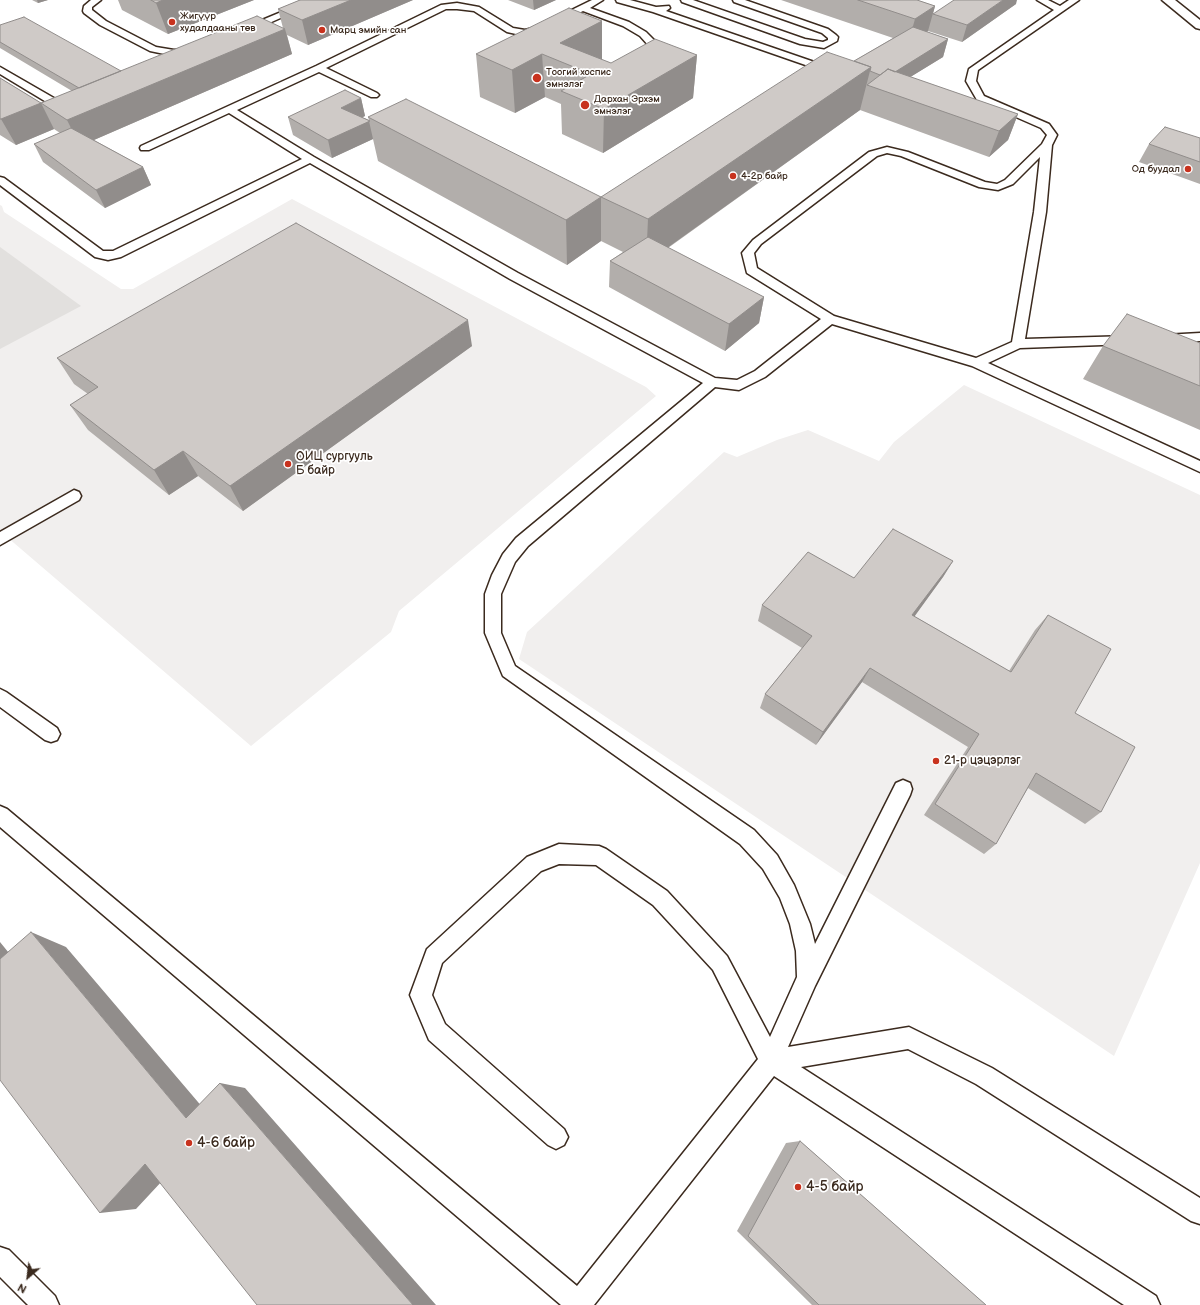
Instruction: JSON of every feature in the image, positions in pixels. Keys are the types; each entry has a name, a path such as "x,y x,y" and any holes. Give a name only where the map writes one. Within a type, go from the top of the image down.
{"main road":[{"path":"1168,0 1200,26"}],"lane":[{"path":"97,0 88,6 87,11 103,22 153,49 174,53 188,52 198,49"},
{"path":"239,33 317,0"},
{"path":"145,148 320,68 444,7 457,6 476,9 510,30 525,33 540,30 599,0"},
{"path":"620,0 656,10 820,67"},
{"path":"656,10 667,8 679,0"},
{"path":"685,0 803,42 824,44 832,41 833,37 825,31 737,0"},
{"path":"1040,0 1061,10"},
{"path":"1018,344 1040,212 1047,145 1052,134 1045,126 980,98 971,81 974,69 1075,0"},
{"path":"582,8 626,24 642,34 654,45 654,53 636,66"},
{"path":"320,68 374,95"},
{"path":"0,70 62,107"},
{"path":"230,109 310,159 514,276 712,382 739,385 760,374 830,319"},
{"path":"1047,145 1009,182 998,187 983,185 904,154 887,150 873,154 757,242 748,253 751,270 830,319 977,363 1200,467"},
{"path":"0,180 99,254 108,256 117,254 310,159"},
{"path":"977,363 1018,344 1200,337"},
{"path":"712,382 522,542 509,558 500,575 494,594 492,614 493,633 509,671 747,837 770,862 787,892 800,924 806,951 808,978"},
{"path":"0,539 74,496"},
{"path":"0,697 51,734"},
{"path":"0,815 579,1304 771,1061 808,978 903,789"},
{"path":"556,1137 437,1032 421,995 434,956 534,864 559,854 598,856 660,898 720,963 771,1061 1147,1305"},
{"path":"771,1061 909,1038 984,1076 1200,1212"},
{"path":"0,1259 46,1305"}],"shaded area":[{"name":"ОИЦ сургууль Б байр","path":"292,199 646,387 656,396 399,611 391,632 251,746 0,531 0,205 2,206 4,212 121,289 133,289"},
{"path":"0,247 81,306 0,349"},
{"name":"21-р цэцэрлэг","path":"964,385 1200,495 1200,863 1114,1056 519,659 527,632 724,452 737,457 777,440 808,430 879,461 894,442"}],"building":[{"path":"151,0 163,0 156,3"},
{"path":"300,0 351,0 302,20 278,9"},
{"path":"858,0 917,0 935,6 915,19"},
{"path":"954,0 1003,0 967,25 933,14"},
{"path":"569,8 602,21 560,43 611,63 655,39 697,55 604,109 561,91 591,74 542,54 512,70 476,54"},
{"path":"257,16 285,29 67,120 41,103"},
{"path":"24,17 121,71 79,88 0,42 0,25"},
{"path":"913,27 948,39 895,72 888,69 880,75 870,71 871,67 854,61"},
{"path":"827,52 871,67 648,219 601,197"},
{"path":"888,69 1018,114 999,131 867,85"},
{"path":"0,78 41,103 0,119"},
{"path":"345,90 361,98 341,108 370,121 328,140 288,117"},
{"path":"406,99 601,197 566,220 368,117"},
{"path":"1165,127 1200,138 1200,162 1149,144"},
{"path":"71,128 143,167 96,190 34,144"},
{"name":"ОИЦ сургууль Б байр","path":"296,223 468,320 230,486 183,451 154,470 70,405 98,387 57,358"},
{"path":"648,237 764,297 729,324 610,261"},
{"path":"1127,314 1200,343 1200,386 1103,346"},
{"name":"21-р цэцэрлэг","path":"893,529 953,561 912,615 1011,672 1048,615 1111,649 1075,713 1135,747 1101,812 1036,773 996,844 935,804 979,734 870,668 823,732 765,694 812,636 762,605 808,552 854,578"},
{"name":"4-6 байр","path":"31,932 186,1118 220,1083 413,1305 257,1305 145,1164 100,1213 0,1080 0,959"},
{"name":"4-5 байр","path":"800,1141 986,1305 819,1305 748,1236"}],"place":[{"name":"Жигүүр худалдааны төв","path":"172,22"},
{"name":"Марц эмийн сан","path":"322,30"},
{"name":"Тоогий хоспис эмнэлэг","path":"537,78"},
{"name":"Дархан Эрхэм эмнэлэг","path":"585,105"},
{"name":"Од буудал","path":"1188,169"},
{"name":"4-2р байр","path":"733,176"},
{"name":"ОИЦ сургууль Б байр","path":"288,464"},
{"name":"21-р цэцэрлэг","path":"936,761"},
{"name":"4-6 байр","path":"189,1143"},
{"name":"4-5 байр","path":"798,1187"}]}
